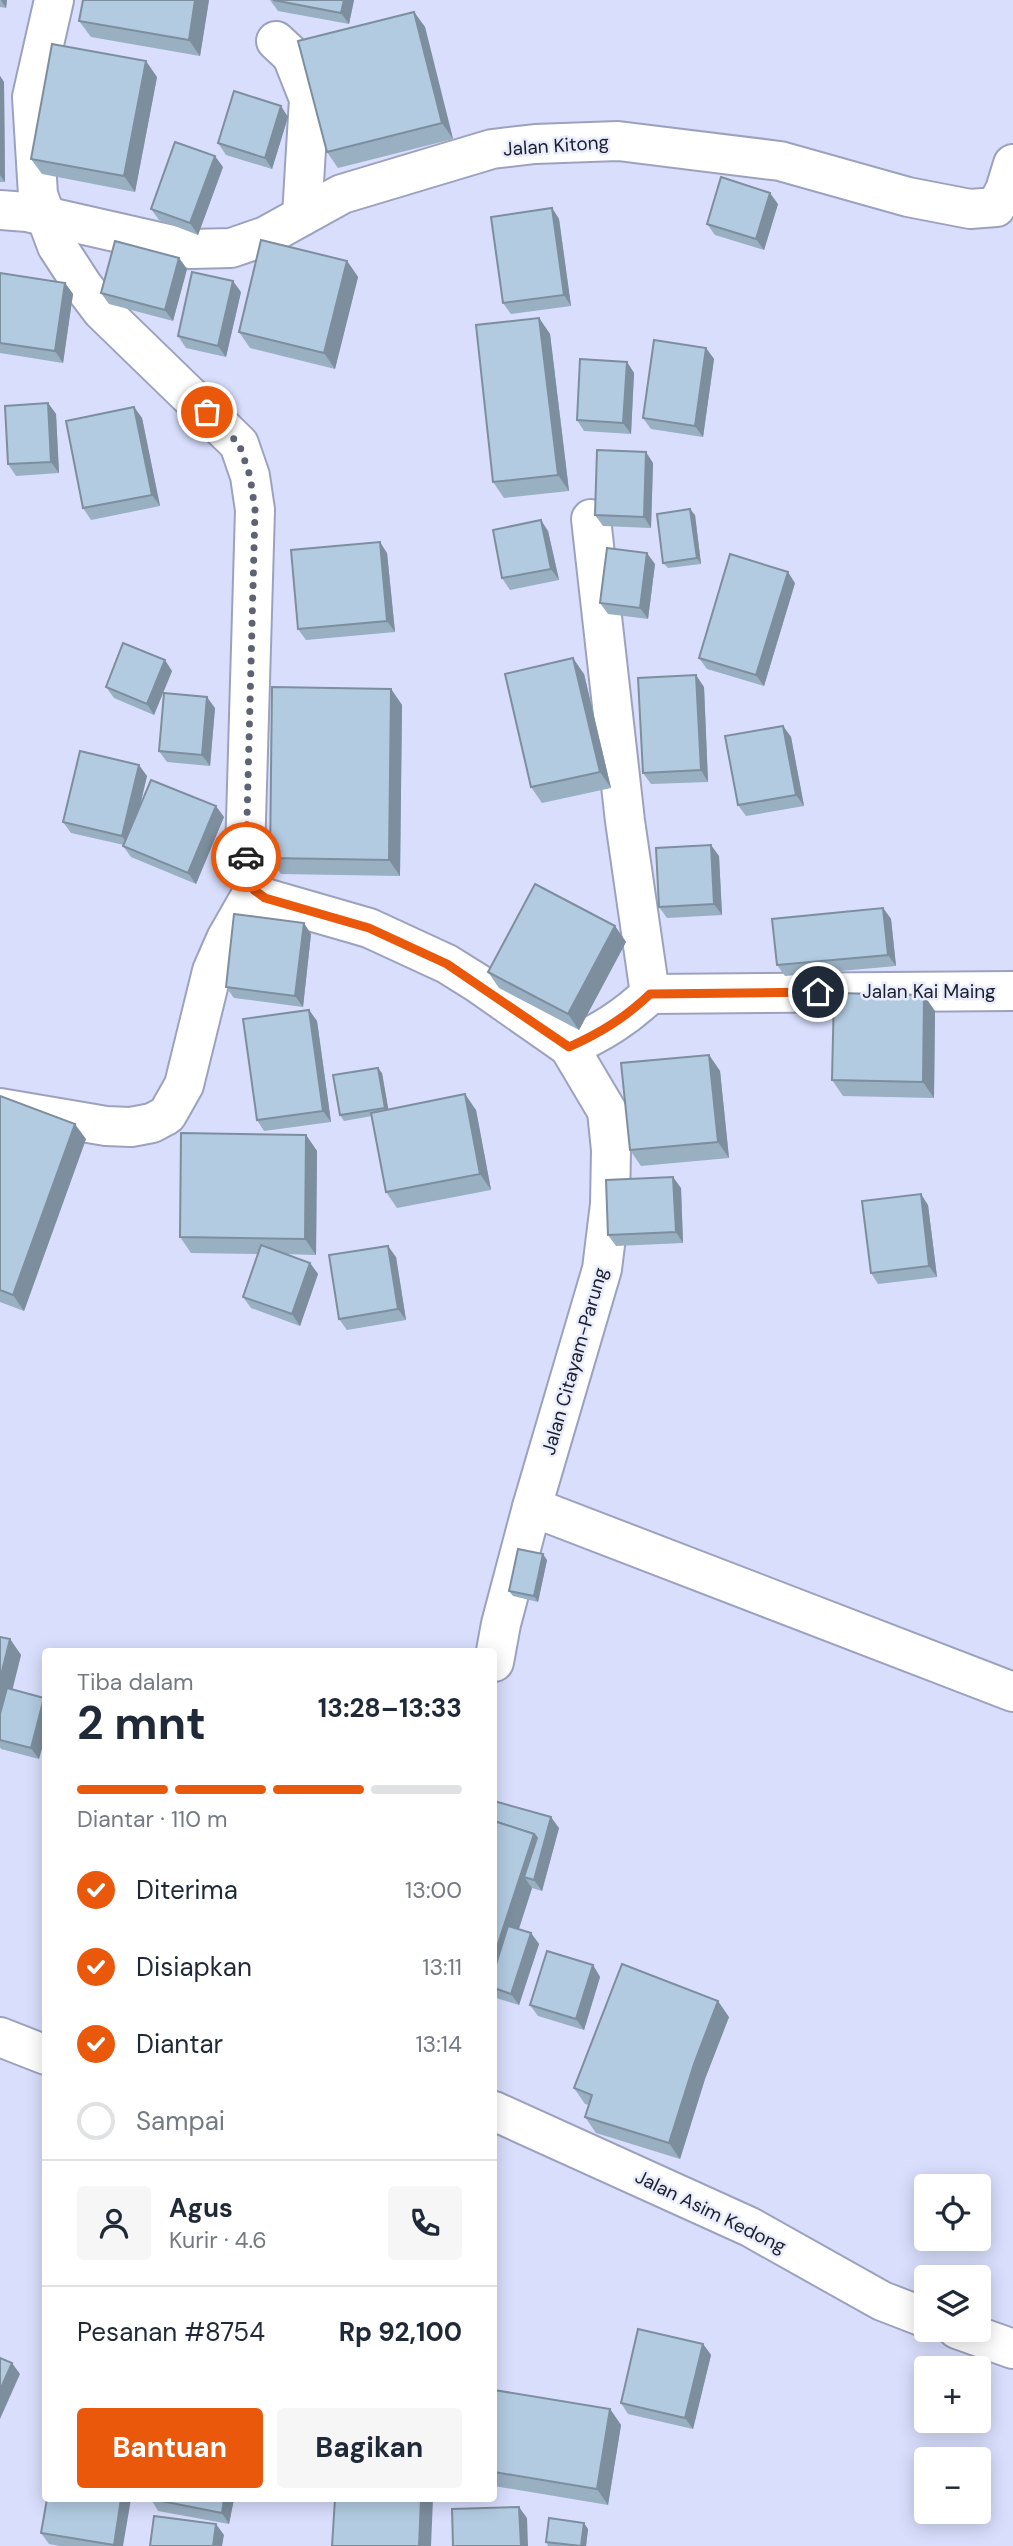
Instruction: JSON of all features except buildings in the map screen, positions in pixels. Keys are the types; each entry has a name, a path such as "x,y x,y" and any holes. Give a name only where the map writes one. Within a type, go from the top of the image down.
{"street":[{"path":"0,1108 106,1126 131,1127 152,1123 167,1115 184,1085 212,971 226,939 254,890 245,854 255,510 250,476 239,444 103,311 83,286 57,246 44,216 38,195 32,97 54,0"},
{"path":"276,41 292,56 309,99 302,216"},
{"name":"Jalan Kitong","path":"0,210 44,216 190,249 231,248 267,236 342,194 492,149 534,144 618,141 780,162 908,197 970,209 996,207 1005,190 1013,164"},
{"path":"569,1047 603,1031 629,1014 650,994 625,821 590,519"},
{"name":"Jalan Citayam-Parung","path":"254,890 265,898 369,928 447,964 569,1047 607,1111 611,1150 610,1204 602,1269 532,1507 497,1648"},
{"name":"Jalan Kai Maing","path":"650,994 1013,991"},
{"path":"532,1507 1013,1692"},
{"path":"0,2037 42,2053"},
{"name":"Jalan Asim Kedong","path":"497,2112 750,2227 882,2301 914,2313"},
{"path":"991,2341 1013,2348"}],"way so far":[{"path":"207,412 239,444 250,476 255,510 246,857"}],"route":[{"path":"246,857 254,890 265,898 369,928 447,964 569,1047 603,1031 629,1014 650,994 818,992"}]}
